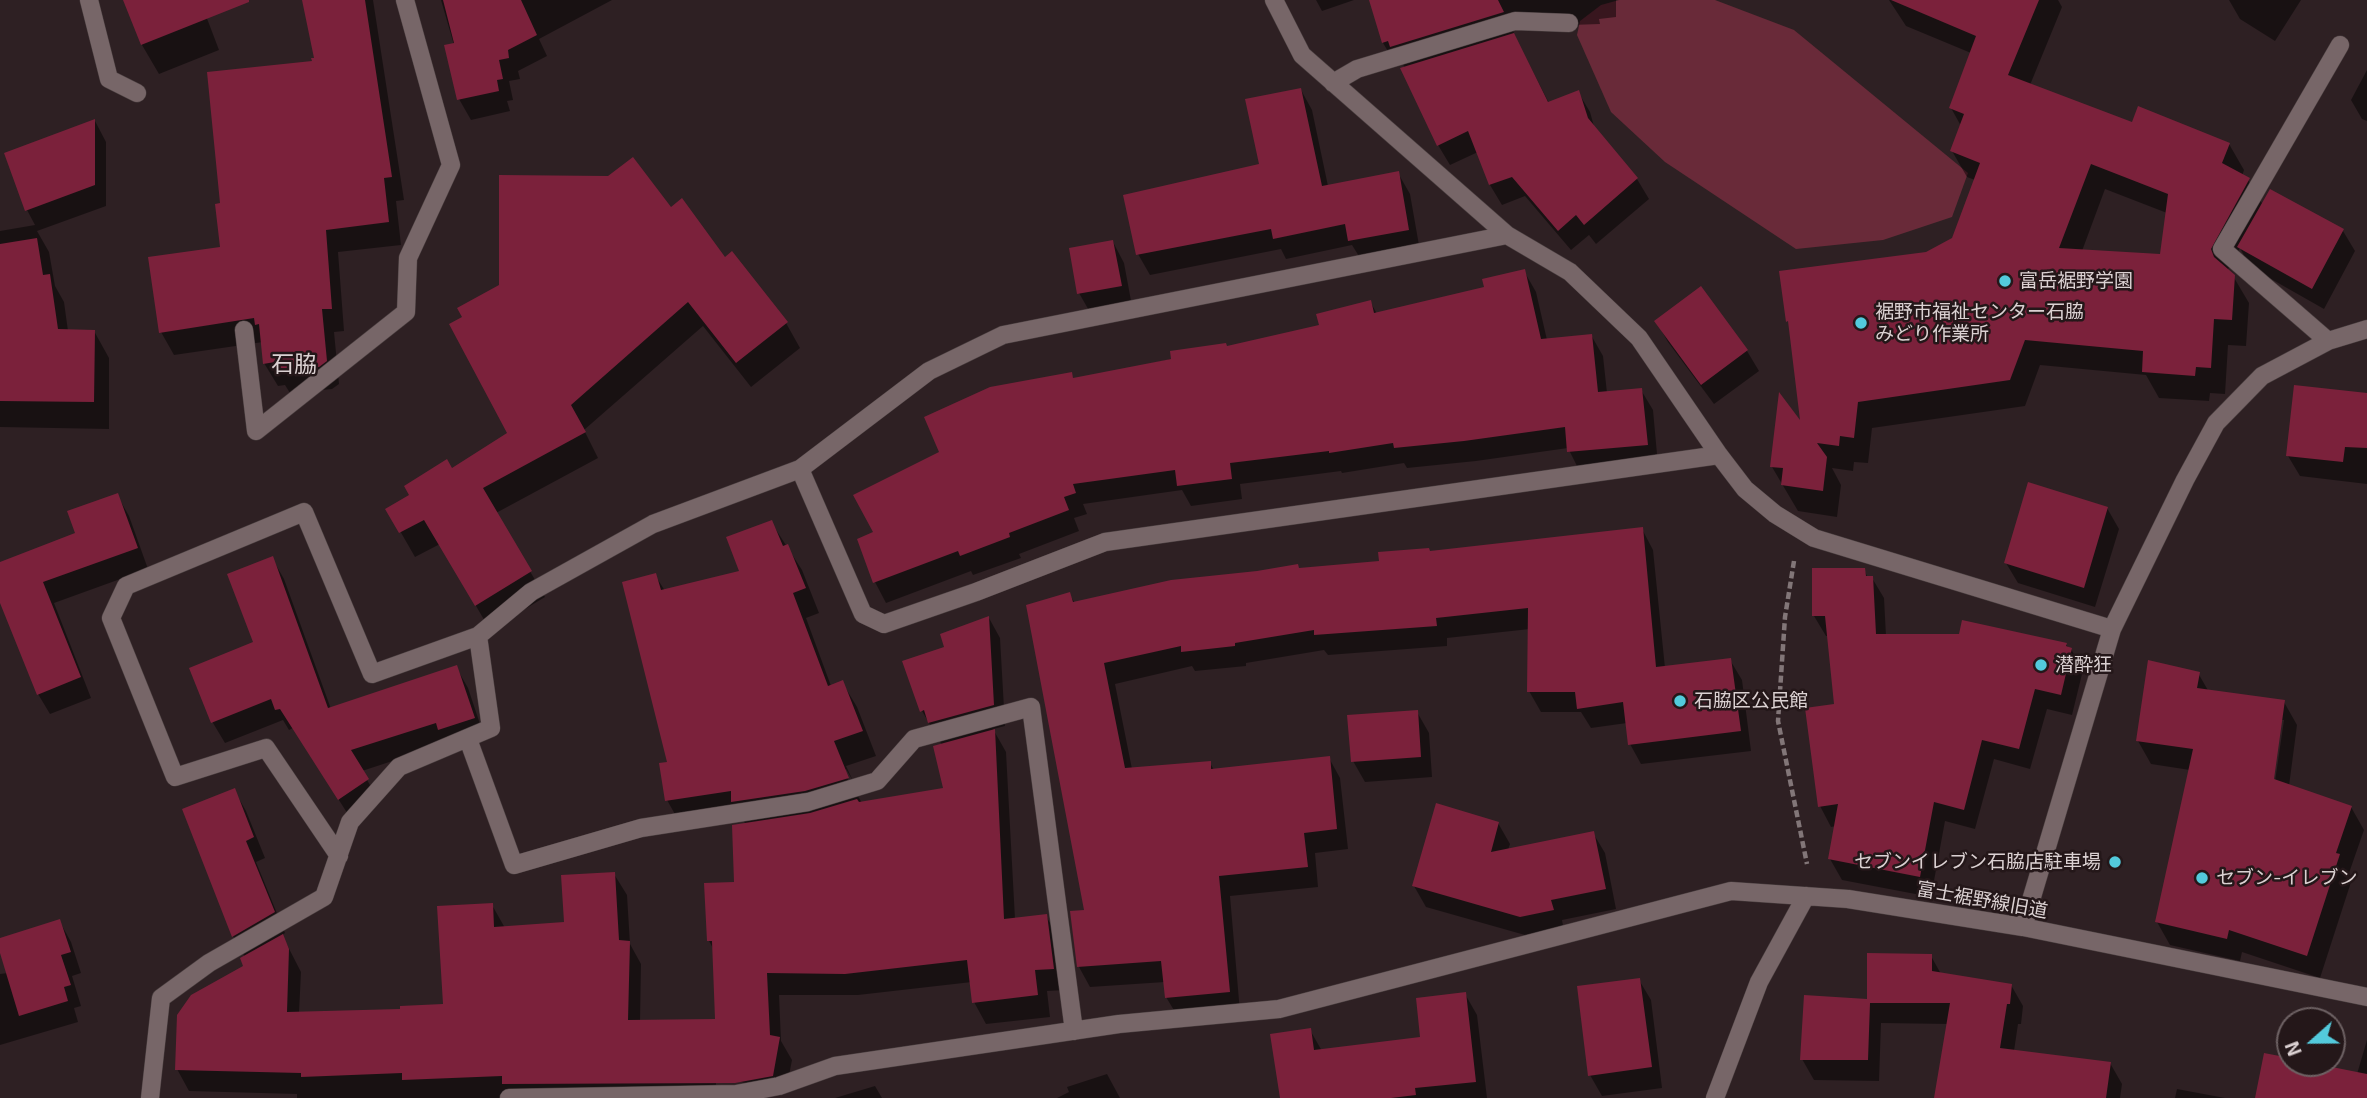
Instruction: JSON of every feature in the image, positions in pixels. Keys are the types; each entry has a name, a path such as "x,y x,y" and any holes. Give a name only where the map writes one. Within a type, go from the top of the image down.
{"street":[{"path":"89,0 109,79 137,93"},
{"path":"244,330 256,431 406,312 408,258 451,165 405,0"},
{"path":"1274,0 1302,55 1507,235 1570,272 1639,338 1745,489 1775,514 1814,538 2112,629"},
{"path":"1333,83 1357,69 1516,21 1569,23"},
{"path":"2328,341 2222,249 2340,45"},
{"path":"339,856 266,748 175,777 111,618 126,586 304,512 372,674 478,636 531,592 653,524 800,469 929,371 1003,335 1507,235"},
{"path":"2023,927 2112,629 2216,423 2262,376 2328,341 2367,329"},
{"path":"800,469 863,614 884,624 1105,542 1719,455"},
{"path":"150,1098 161,998 209,963 324,897 350,822 400,767 491,728 478,636"},
{"path":"468,739 514,866 641,828 807,802 877,781 914,740 1031,708 1074,1031"},
{"name":"富士裾野線旧道","path":"509,1098 781,1092 835,1066 1074,1031 1279,1009 1731,891 1848,899 2023,927 2367,997"},
{"path":"1714,1098 1759,982 1806,896"}],"path":[{"path":"1804,532 1795,552 1790,578 1778,721 1807,860 1806,896"}],"shaded area":[{"path":"1619,0 1715,0 1794,30 1968,173 1952,217 1883,240 1796,249 1665,162 1611,112 1577,35 1580,21 1601,5"}],"building":[{"path":"123,0 249,0 249,2 141,45"},
{"path":"302,0 365,0 392,177 384,178 389,222 326,230 332,309 322,309 327,361 319,367 275,371 275,362 263,364 259,324 255,325 254,318 159,333 148,257 220,247 215,204 220,203 207,72 312,61 311,58 314,58"},
{"path":"443,0 521,0 537,35 508,50 509,58 499,60 503,79 497,80 499,91 457,100 444,45 454,43"},
{"path":"1369,0 1498,0 1504,12 1390,47 1388,41 1382,43"},
{"path":"1891,0 2039,0 2008,75 2132,122 2138,106 2230,143 2222,163 2250,178 2211,249 2214,257 2235,275 2232,320 2214,319 2211,368 2196,367 2195,376 2142,372 2143,351 2025,340 2010,380 1858,402 1854,438 1840,436 1839,446 1817,443 1827,457 1823,491 1781,485 1783,468 1770,467 1779,392 1800,420 1779,271 1926,252 1952,238 1980,163 1950,151 1964,114 1949,108 1976,36","holes":["2091,164 2168,194 2160,254 2059,248"]},
{"path":"1514,33 1548,102 1579,90 1588,118 1638,178 1584,225 1576,215 1558,231 1512,177 1489,185 1468,131 1437,146 1400,68"},
{"path":"1301,88 1322,186 1399,171 1409,230 1348,241 1345,224 1273,239 1271,229 1136,255 1123,195 1259,164 1245,99"},
{"path":"95,119 95,185 25,211 4,153"},
{"path":"633,157 671,207 682,198 725,257 732,251 788,322 736,363 688,302 571,405 586,432 483,488 532,571 475,606 424,520 399,533 385,509 409,495 404,486 447,459 452,468 507,433 449,324 462,317 457,308 499,285 499,175 608,176"},
{"path":"2270,189 2344,229 2312,289 2237,247"},
{"path":"37,238 43,275 50,274 58,329 95,330 94,402 0,401 0,244"},
{"path":"1113,240 1122,286 1077,294 1069,248"},
{"path":"1525,269 1541,339 1592,334 1598,392 1642,388 1648,445 1567,452 1565,427 1464,441 1394,448 1393,443 1329,453 1230,463 1232,479 1177,486 1175,470 1073,484 1076,493 1064,497 1069,510 1009,533 1010,537 960,556 958,551 873,583 857,539 873,532 853,495 939,452 924,417 990,387 1072,372 1073,378 1171,359 1170,351 1226,343 1227,346 1319,325 1316,314 1371,300 1374,313 1484,287 1482,279"},
{"path":"1701,286 1748,350 1701,385 1654,321"},
{"path":"2294,385 2367,393 2367,448 2345,447 2343,462 2286,456"},
{"path":"2028,482 2108,507 2084,588 2004,563"},
{"path":"118,493 138,548 43,582 81,677 37,695 0,603 0,562 75,533 67,511"},
{"path":"772,520 783,546 788,544 806,588 793,593 828,686 843,680 863,731 834,741 849,778 805,791 731,802 731,791 665,801 659,763 667,762 622,582 656,573 661,590 739,571 726,537"},
{"path":"1643,527 1656,667 1731,658 1741,731 1628,745 1623,702 1577,709 1575,692 1527,692 1528,608 1436,618 1437,626 1314,635 1314,630 1235,643 1235,646 1181,652 1181,646 1104,663 1125,768 1211,761 1211,769 1330,756 1337,829 1304,833 1308,867 1219,876 1230,992 1165,998 1161,961 1077,967 1070,911 1084,910 1026,605 1070,592 1073,602 1171,580 1298,564 1299,568 1379,561 1378,552 1429,548 1430,551"},
{"path":"273,556 328,708 457,665 475,718 438,730 436,723 351,750 369,779 338,800 280,709 275,710 271,699 211,723 189,668 253,642 227,574"},
{"path":"1812,568 1865,568 1866,576 1873,576 1876,634 1959,634 1962,620 2067,643 2066,646 2072,648 2061,695 2035,689 2019,749 1982,740 1964,810 1934,802 1920,877 1828,859 1838,804 1818,807 1805,708 1834,704 1825,616 1812,616"},
{"path":"989,616 994,705 928,723 924,710 920,712 902,661 944,647 940,634"},
{"path":"2148,660 2200,672 2197,688 2285,700 2274,779 2352,806 2336,853 2340,854 2307,956 2229,930 2227,939 2155,922 2193,749 2136,741"},
{"path":"1418,710 1421,757 1351,762 1347,715"},
{"path":"995,729 1004,919 1047,914 1054,969 1035,970 1038,995 972,1003 967,960 845,974 767,973 770,1035 780,1037 773,1076 735,1083 502,1084 502,1076 402,1080 402,1073 301,1077 301,1073 175,1070 177,1015 191,995 243,966 240,958 283,934 289,949 287,1012 400,1009 400,1006 443,1004 437,906 493,903 494,927 564,922 561,875 615,872 619,940 630,941 628,1020 715,1019 712,941 707,941 704,883 734,882 732,825 810,813 857,799 859,802 943,788 933,746"},
{"path":"235,788 254,837 246,841 275,912 232,937 182,809"},
{"path":"1436,803 1499,822 1491,852 1594,831 1606,889 1551,900 1554,910 1520,917 1412,886"},
{"path":"60,919 71,952 61,955 71,985 64,987 68,1001 19,1016 0,953 0,938"},
{"path":"1867,953 1932,954 1932,971 2012,984 2000,1048 2111,1062 2106,1098 1934,1098 1950,1003 1870,1003 1868,1060 1800,1060 1804,995 1867,999"},
{"path":"1640,978 1652,1067 1588,1076 1577,986"},
{"path":"1466,992 1476,1082 1415,1088 1416,1095 1391,1098 1280,1098 1270,1034 1311,1028 1314,1050 1420,1037 1416,998"},
{"path":"2264,1053 2276,1055 2276,1077 2346,1077 2346,1070 2367,1074 2367,1098 2255,1098"}],"place":[{"name":"富岳裾野学園","path":"2005,281"},
{"name":"裾野市福祉センター石脇 みどり作業所","path":"1861,323"},
{"name":"潜酔狂","path":"2041,665"},
{"name":"石脇区公民館","path":"1680,701"},
{"name":"セブンイレブン石脇店駐車場","path":"2115,862"},
{"name":"セブン-イレブン","path":"2202,878"}],"district":[{"name":"石脇","path":"294,364"}]}
